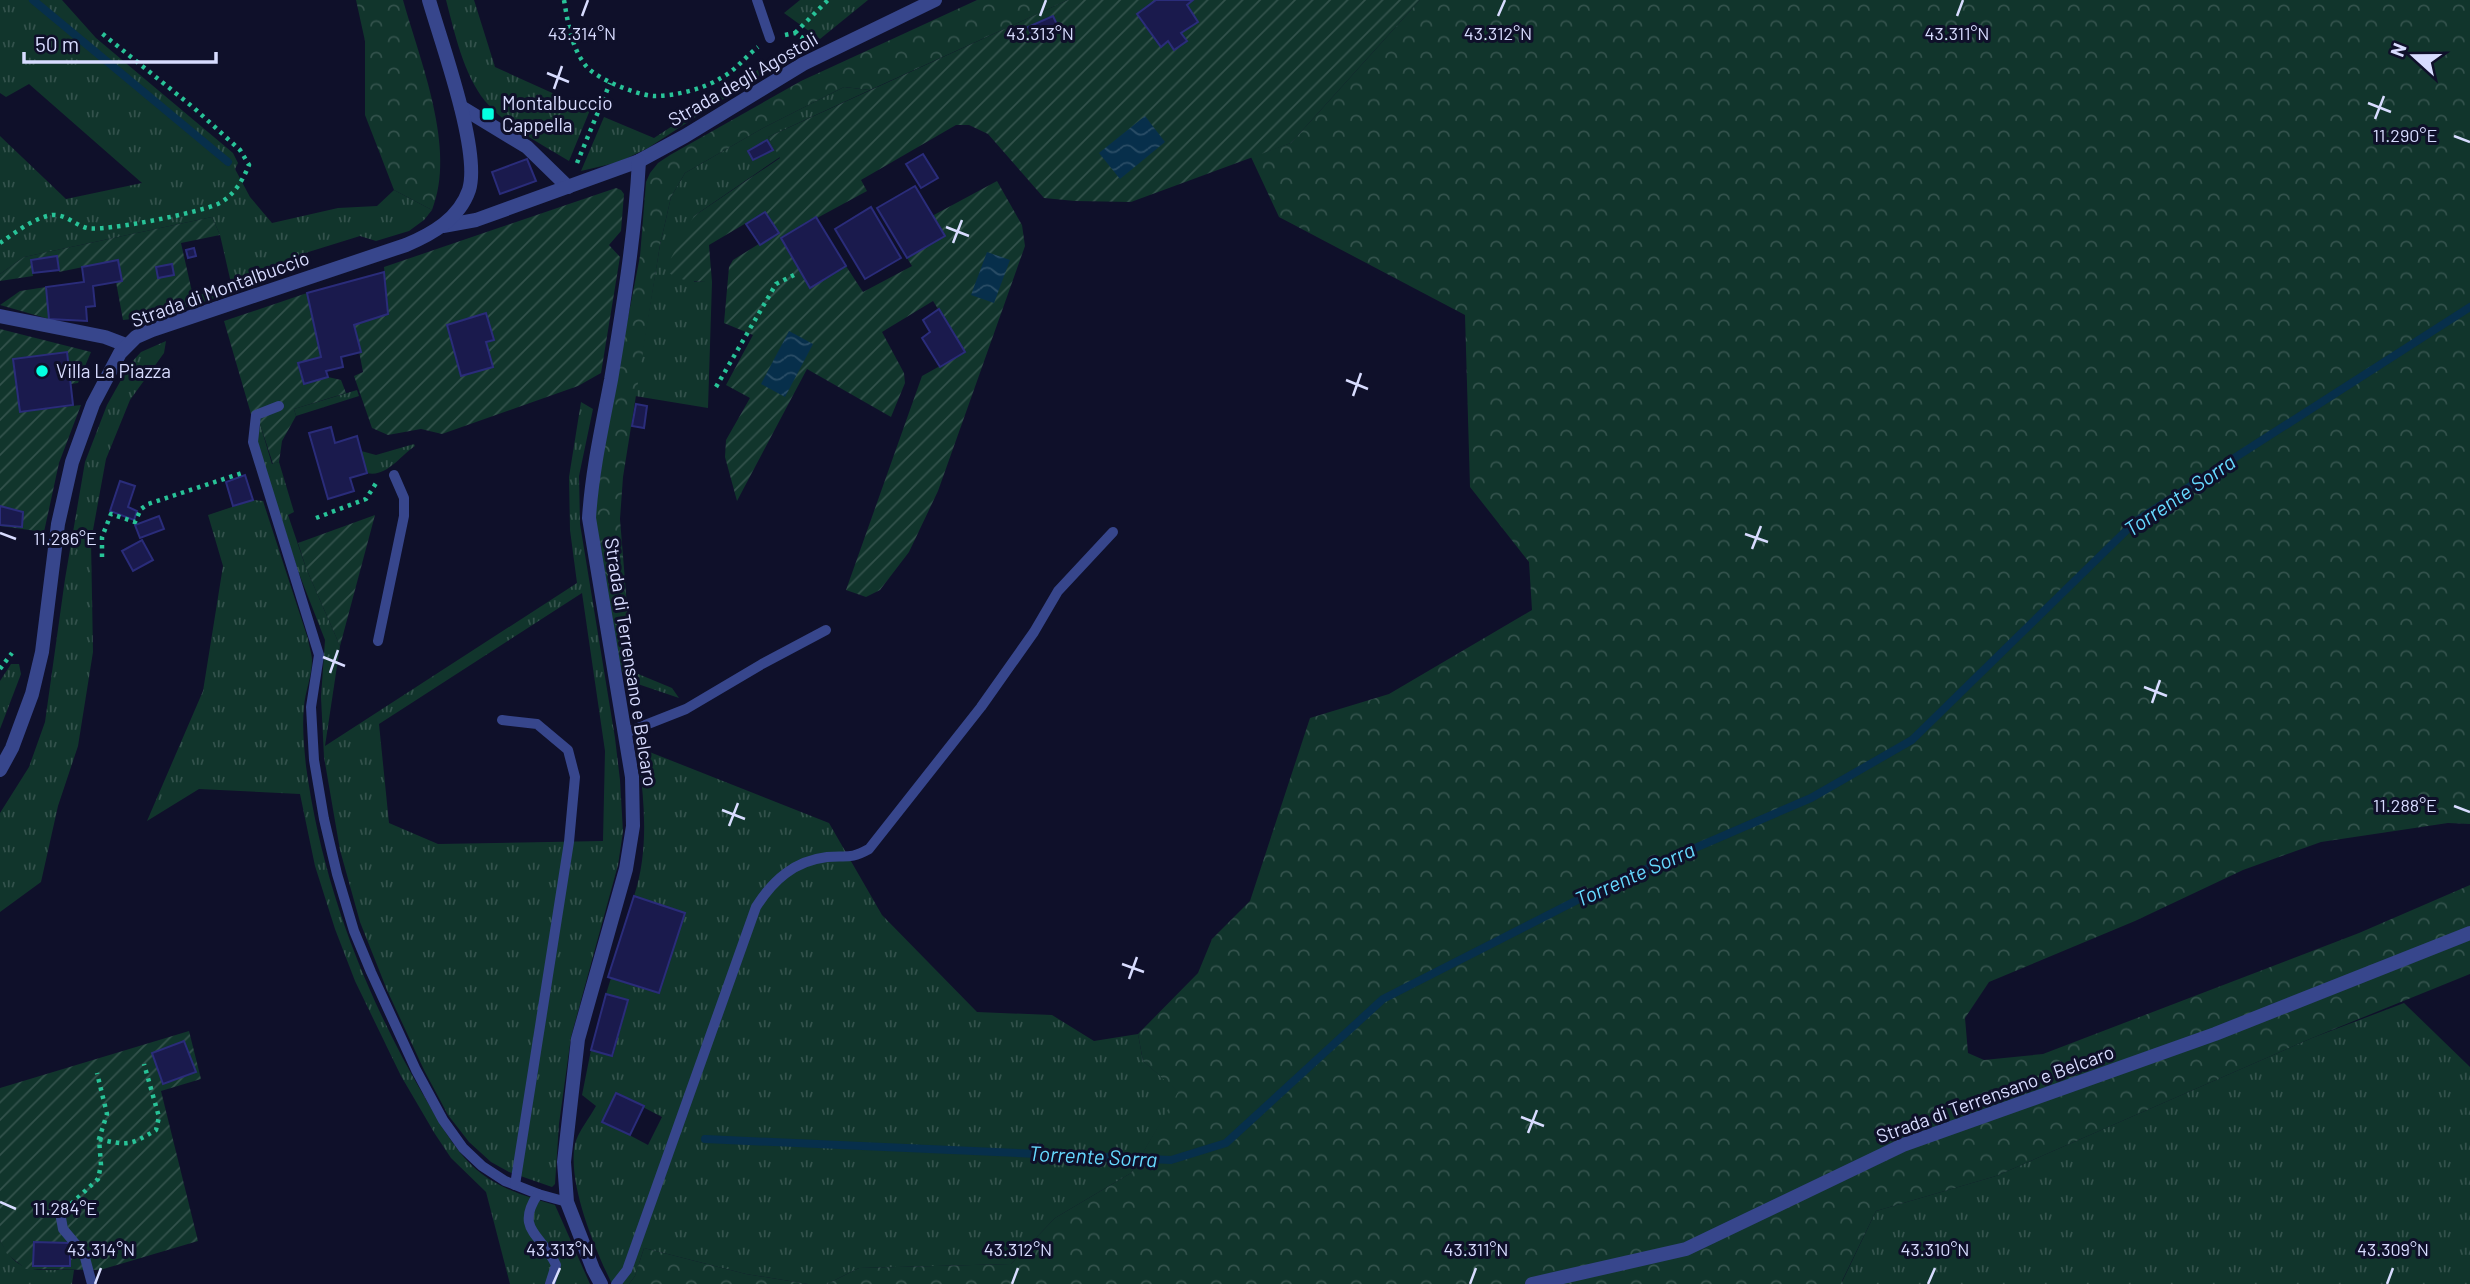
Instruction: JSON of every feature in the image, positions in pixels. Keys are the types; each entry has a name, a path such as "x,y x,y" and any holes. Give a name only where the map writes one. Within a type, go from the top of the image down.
{"street":[{"name":"Strada di Montalbuccio","path":"0,770 12,748 32,694 42,652 58,524 72,462 93,404 126,345 152,330 406,246 443,226 463,201 471,181 470,156 460,107 429,0"},
{"name":"Strada degli Agostoli","path":"443,226 476,220 639,161 785,74 935,0"},
{"path":"460,107 527,147 568,187"},
{"name":"Strada di Terrensano e Belcaro","path":"601,1284 567,1202 564,1162 578,1039 626,869 633,826 632,777 589,518 592,477 611,380 633,238 639,161"},
{"path":"0,316 105,337 126,345"},
{"name":"Strada di Terrensano e Belcaro","path":"1532,1284 1686,1249 1903,1145 2216,1034 2470,933"}],"lane":[{"path":"757,0 770,38"},
{"path":"279,406 256,415 253,442 319,655 311,707 314,760 324,819 354,931 416,1070 443,1120 463,1148 482,1166 515,1185 567,1202"},
{"path":"378,642 404,516 404,498 394,475"},
{"path":"616,1284 628,1270 756,906 770,885 797,865 826,857 853,858 869,849 981,708 1034,632 1058,591 1113,532"},
{"path":"625,733 686,709 826,630"},
{"path":"502,720 537,724 568,750 575,777 569,842 515,1185"},
{"path":"538,1194 528,1208 528,1224 550,1252 556,1265 550,1284"},
{"path":"61,1218 63,1229 84,1254 92,1284"}],"path":[{"path":"564,0 572,41 584,64 594,75 652,96 684,92 719,80 770,38 795,33 828,0"},
{"path":"0,243 24,227 51,215 65,216 88,228 121,226 220,203 242,183 248,165 240,150 194,108 99,31"},
{"path":"795,33 811,43 820,56"},
{"path":"575,169 610,83"},
{"path":"716,387 776,284 794,275"},
{"path":"102,557 102,537 111,514 135,522 141,509 148,504 259,468"},
{"path":"316,518 366,499 379,480"},
{"path":"0,669 12,653"},
{"path":"99,1139 118,1144 134,1143 156,1130 159,1117 144,1064"},
{"path":"61,1218 64,1209 98,1179 101,1165 99,1139 107,1114 97,1073"}],"green space":[{"path":"0,0 62,0 96,38 233,153 238,163 235,169 250,197 272,223 338,208 377,206 394,190 432,210 409,231 376,241 360,236 302,254 293,271 195,305 194,297 231,283 220,235 212,217 24,257 0,274 0,136 66,199 142,183 29,84 6,97 0,93"},
{"path":"356,0 403,0 426,77 438,133 439,186 432,210 394,190 365,115 365,41"},
{"path":"446,0 474,0 495,67 590,110 569,161 514,127 485,101 465,66"},
{"path":"800,0 868,0 820,39 784,13"},
{"path":"977,0 1068,0 870,90 844,87 763,128 685,173 671,197 660,245 623,477 620,519 630,643 622,671 616,649 595,517 597,477 640,256 646,182 650,173 670,155 801,81"},
{"path":"1068,0 1420,0 1291,143 1131,202 1075,201 1044,198 988,134 969,125 956,125 861,180 867,191 782,237 810,288 846,266 863,292 912,266 907,258 945,236 932,216 997,181 1022,225 1025,246 938,491 909,552 880,590 866,597 846,590 922,376 965,352 933,301 882,332 904,373 905,383 891,417 807,369 737,501 725,457 726,440 750,398 726,385 753,335 724,323 729,267 733,260 778,232 765,212 709,245 712,282 689,281 674,276 669,273 671,258 694,216 780,158 768,137"},
{"path":"1420,0 2470,0 2470,824 2448,823 2321,842 2243,870 2135,921 1989,982 1965,1018 1968,1053 1984,1060 2043,1054 2359,933 2470,885 2470,974 2312,1038 1996,1176 1876,1211 1842,1281 1843,1284 827,1284 859,1268 1011,1264 1055,1218 1131,1173 1178,1092 1143,1061 1138,1034 1198,973 1212,939 1250,901 1310,718 1389,694 1532,610 1529,562 1470,487 1465,315 1279,217 1251,157 1291,143"},
{"path":"773,60 776,65 648,148 619,162 581,171 604,117 654,138"},
{"path":"844,87 870,90 768,137 780,157 694,216 694,282 712,282 708,408 635,396 660,245 671,197 685,173 763,128"},
{"path":"616,188 624,194 621,231 609,245 620,257 601,373 578,386 442,434 421,429 388,435 372,428 354,376 363,372 354,325 388,314 384,267"},
{"path":"212,217 220,235 181,243 195,305 148,317 123,320 116,282 122,280 117,260 59,272 57,256 32,260 33,276 0,281 0,274 24,257"},
{"path":"46,287 49,319 0,305 20,291"},
{"path":"307,293 321,357 299,364 304,384 328,377 341,380 346,393 294,409 296,416 282,441 279,462 273,464 259,421 251,414 224,321"},
{"path":"0,329 91,352 78,383 71,384 66,353 14,359 20,412 81,405 59,463 44,532 0,526"},
{"path":"166,341 164,353 130,400 106,459 91,541 93,652 78,746 58,806 41,882 0,912 0,813 29,767 45,722 85,462 107,405 130,364 141,352"},
{"path":"357,390 359,396 296,416 294,409"},
{"path":"581,402 593,409 579,476 580,524 615,738 623,832 618,865 571,1037 559,1124 555,1184 552,1187 509,1172 491,1162 469,1142 448,1115 387,990 360,922 340,850 324,757 321,697 325,640 298,571 257,442 260,424 272,464 279,462 294,512 288,515 306,568 340,646 325,746 577,583 570,530 569,477","holes":["582,593 605,751 603,841 438,844 389,823 379,724"]},
{"path":"414,444 415,446 387,469 374,474 367,473 361,451 376,455"},
{"path":"253,500 263,501 308,639 312,666 303,714 303,729 313,810 335,896 365,979 403,1059 457,1149 482,1174 499,1185 555,1205 590,1284 510,1284 486,1192 451,1158 435,1134 401,1076 355,981 315,866 300,794 199,789 147,821 203,691 223,566 208,515"},
{"path":"375,515 340,646 298,543"},
{"path":"630,643 631,671 672,688 679,698 629,681 622,671"},
{"path":"11,664 19,664 21,674 0,729 0,681"},
{"path":"637,747 829,823 882,915 977,1012 1052,1015 1094,1041 1138,1034 1143,1061 1179,1092 1131,1173 1055,1218 1011,1264 859,1268 827,1284 808,1284 746,1274 644,1248 635,1276 629,1284 612,1284 584,1216 575,1177 575,1144 596,1106 582,1095 591,1050 613,1056 628,1001 606,994 611,978 659,993 685,913 634,896 644,841","holes":["616,1093 662,1117 648,1145 603,1121"]},
{"path":"2404,1003 2470,1067 2470,1284 1842,1282 1876,1211 1996,1176 2312,1038"},
{"path":"189,1031 201,1079 161,1091 198,1241 100,1270 26,1269 7,1254 0,1240 0,1088"},
{"path":"0,1240 14,1260 22,1265 40,1270 74,1270 72,1284 0,1284"},
{"path":"644,1248 746,1274 808,1284 629,1284 635,1276"}],"water":[{"path":"1145,116 1165,142 1120,179 1099,153"},
{"path":"987,252 1010,260 994,303 971,295"},
{"path":"789,331 813,344 785,397 761,384"}],"building":[{"path":"1156,0 1193,0 1187,5 1198,22 1181,33 1187,41 1174,50 1168,41 1161,47 1137,14"},
{"path":"1053,16 1059,29 1034,40 1028,27"},
{"path":"767,140 773,150 753,160 748,151"},
{"path":"923,154 938,178 921,188 906,164"},
{"path":"527,159 536,181 500,194 492,172"},
{"path":"915,186 945,236 907,258 877,208"},
{"path":"871,207 901,258 865,279 835,229"},
{"path":"765,212 779,233 760,245 746,224"},
{"path":"816,217 846,266 810,288 781,238"},
{"path":"194,248 196,256 188,258 186,250"},
{"path":"57,256 59,270 33,273 31,260"},
{"path":"118,260 122,281 93,286 95,306 86,307 87,321 49,319 46,287 84,282 82,267"},
{"path":"172,264 174,275 158,278 156,267"},
{"path":"384,272 388,314 354,325 361,352 341,357 343,367 326,371 328,377 304,384 298,363 321,357 307,293"},
{"path":"939,309 965,352 940,367 922,338 930,332 923,320"},
{"path":"486,313 494,340 486,342 493,367 461,376 447,325"},
{"name":"Villa La Piazza","path":"67,352 73,405 20,412 13,359"},
{"path":"636,404 647,406 644,428 632,426"},
{"path":"331,427 335,443 357,436 367,473 350,478 354,491 328,499 309,433"},
{"path":"245,475 253,500 233,506 226,482"},
{"path":"120,481 135,486 128,507 137,511 134,520 110,511"},
{"path":"0,506 23,512 22,527 0,525"},
{"path":"159,516 164,529 140,538 135,525"},
{"path":"142,540 153,560 133,571 122,551"},
{"path":"634,896 685,913 659,993 608,977"},
{"path":"606,994 628,1000 612,1056 591,1050"},
{"path":"184,1041 196,1072 163,1084 152,1053"},
{"path":"616,1093 644,1106 630,1135 602,1122"},
{"path":"34,1242 70,1243 70,1266 33,1266"}],"waterway":[{"path":"33,0 228,162"},
{"name":"Torrente Sorra","path":"705,1139 1171,1160 1226,1143 1383,999 1593,892 1811,798 1912,740 2136,521 2470,307"}],"place":[{"name":"Montalbuccio Cappella","path":"488,114"},
{"name":"Villa La Piazza","path":"42,371"}]}
